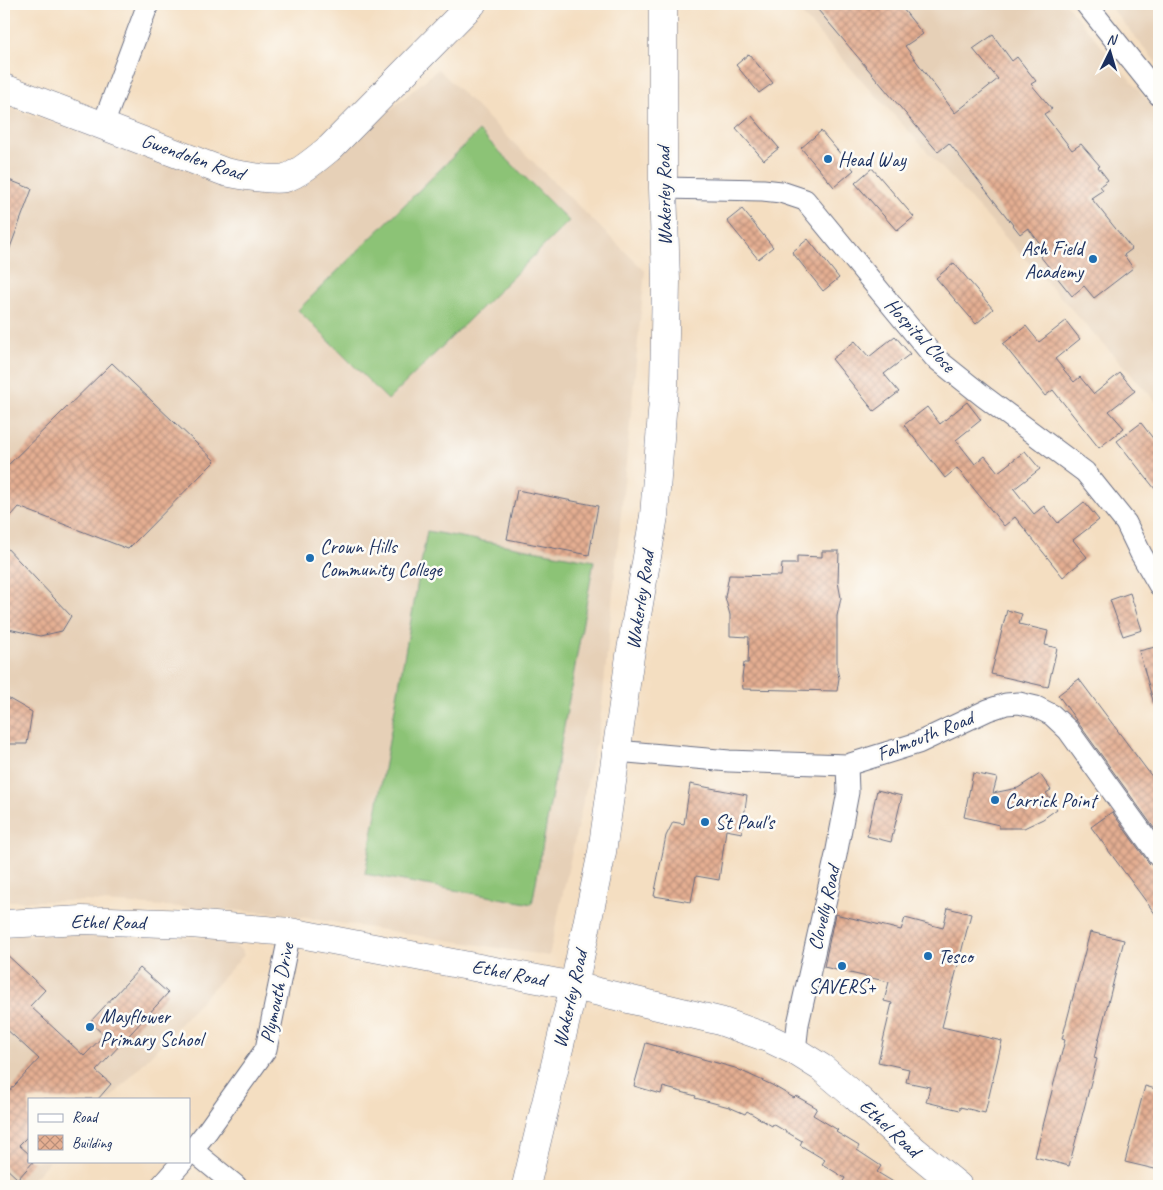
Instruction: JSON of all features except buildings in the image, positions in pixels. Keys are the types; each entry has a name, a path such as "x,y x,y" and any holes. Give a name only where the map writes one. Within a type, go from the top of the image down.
{"main road":[{"name":"Gwendolen Road","path":"4,88 225,172 255,178 285,178 308,165 331,147 472,4"},
{"name":"Wakerley Road","path":"526,1186 574,986 602,852 630,656 654,516 664,387 666,281 663,188 663,4"},
{"name":"Ethel Road","path":"4,924 82,920 190,924 290,932 574,986 720,1021 768,1038 795,1051 822,1068 914,1150 958,1186"}],"street":[{"path":"103,125 148,4"},
{"path":"1086,4 1159,95"},
{"name":"Hospital Close","path":"663,188 772,191 805,200 934,357 1085,472 1126,523 1140,554 1159,585"},
{"name":"Falmouth Road","path":"617,751 738,762 847,765 918,743 1006,704 1019,703 1036,707 1052,715 1068,730 1159,856"},
{"name":"Clovelly Road","path":"795,1051 798,1024 848,792 847,765"},
{"name":"Plymouth Drive","path":"190,1152 266,1049 290,932"},
{"path":"190,1156 236,1186"},
{"name":"Plymouth Drive","path":"161,1186 182,1162"}],"shaded area":[{"name":"Ash Field Academy","path":"797,4 1066,4 1159,114 1159,405 804,17"},
{"path":"1108,4 1159,4 1159,66"},
{"name":"Crown Hills Community College","path":"438,69 645,271 600,725 549,956 275,913 86,901 4,901 4,106 210,176 320,170"},
{"name":"Mayflower Primary School","path":"80,932 223,939 240,949 244,955 111,1098 28,1098 28,1162 49,1162 26,1186 4,1186 4,937"}],"green space":[{"path":"479,131 569,221 388,400 298,310"},
{"path":"427,531 594,561 532,904 365,874"}],"place":[{"name":"Head Way","path":"828,159"},
{"name":"Ash Field Academy","path":"1093,259"},
{"name":"Crown Hills Community College","path":"310,558"},
{"name":"Carrick Point","path":"995,800"},
{"name":"St Paul's","path":"705,822"},
{"name":"Tesco","path":"928,956"},
{"name":"SAVERS+","path":"842,966"},
{"name":"Mayflower Primary School","path":"90,1027"}]}
